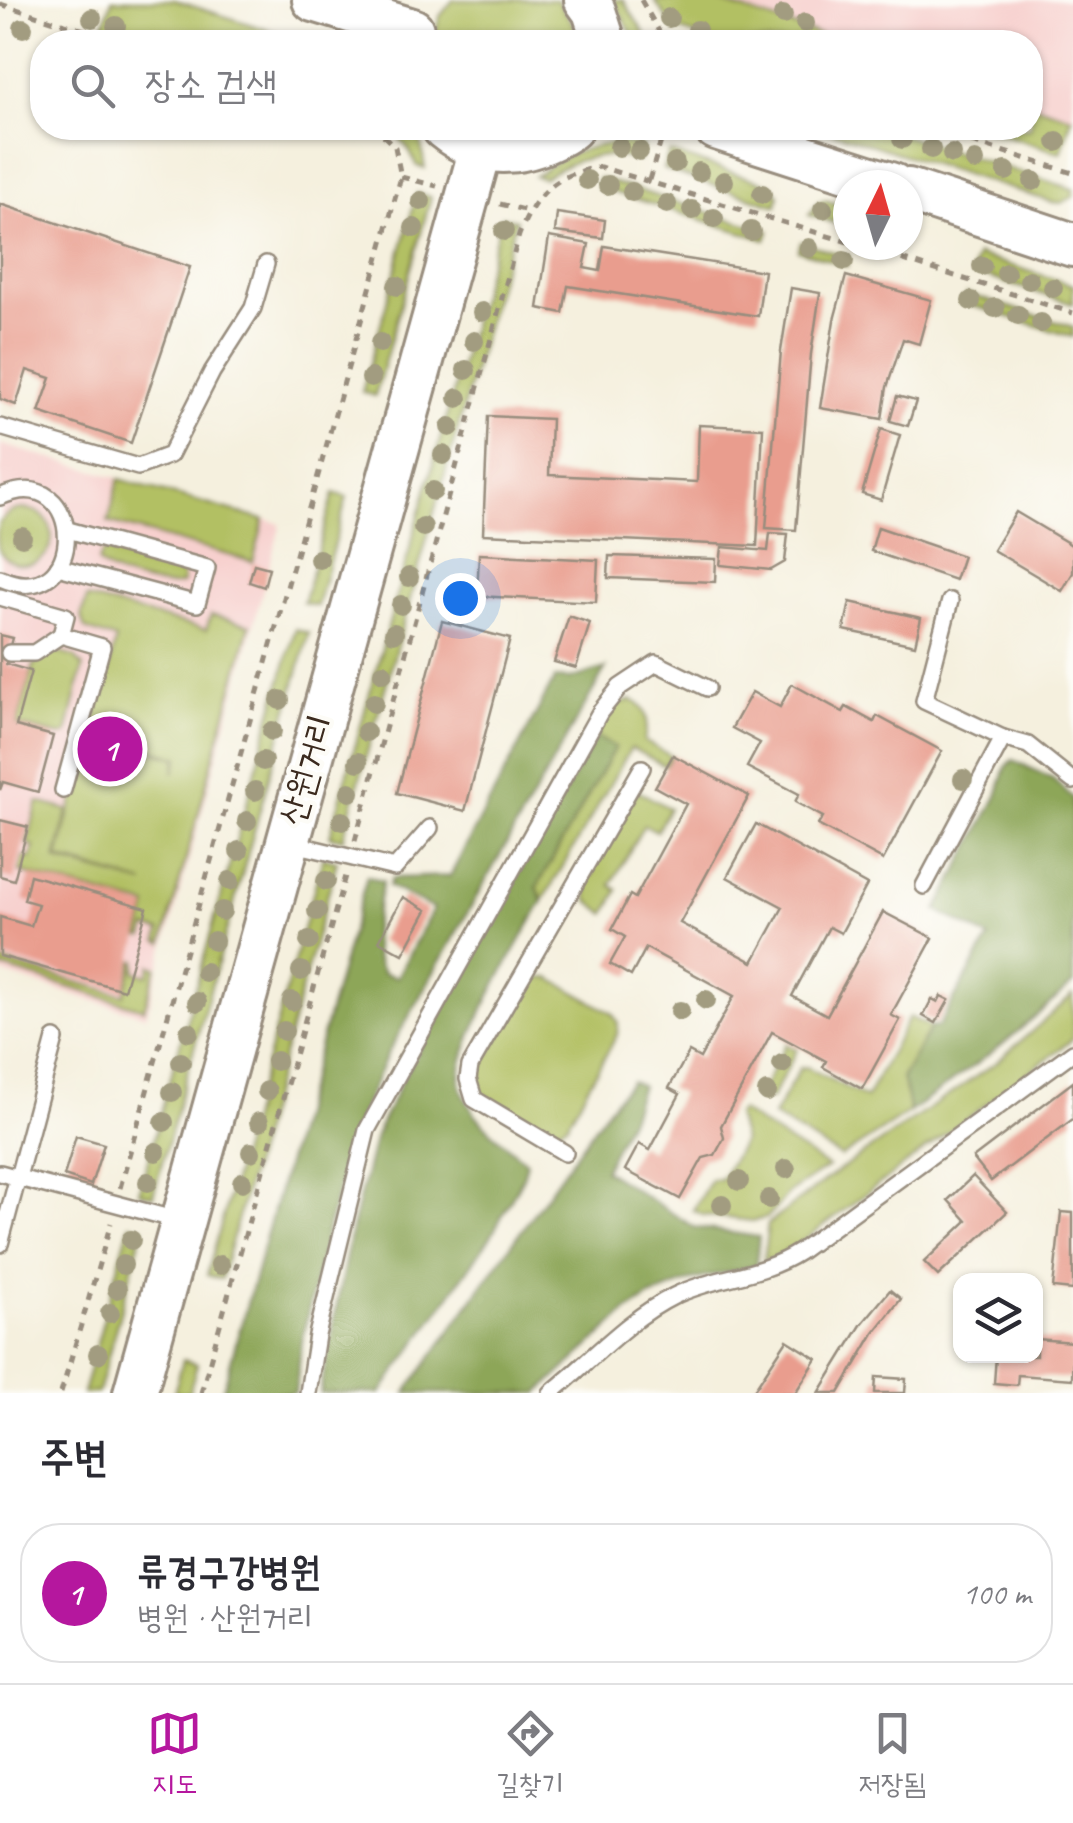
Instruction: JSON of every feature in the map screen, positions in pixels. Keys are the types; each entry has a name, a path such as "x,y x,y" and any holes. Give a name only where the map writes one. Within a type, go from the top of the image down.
{"main road":[{"path":"314,0 416,24"},
{"path":"586,0 600,30"},
{"path":"461,140 481,148 516,152 552,140"},
{"path":"753,140 846,170"},
{"name":"산원거리","path":"134,1393 481,148"},
{"path":"923,195 1073,244"}],"lane":[{"path":"0,427 138,467 170,456 212,372 253,308 266,264"},
{"path":"0,498 22,491 46,498 57,506 68,530 65,556 58,567 36,581 5,580 3,598 66,616 61,634 34,653 9,653"},
{"path":"58,567 196,604 207,568 68,530"},
{"path":"950,601 924,701 1003,738 1028,745 1073,781"},
{"path":"61,634 102,647 63,790"},
{"path":"308,1393 320,1318 367,1130 600,712 620,687 656,663 707,688"},
{"path":"924,886 1003,738"},
{"path":"564,1153 474,1099 468,1080 470,1066 642,768"},
{"path":"286,842 395,868 430,828"},
{"path":"0,1244 55,1040"},
{"path":"551,1393 671,1297 708,1282 748,1276 777,1266 799,1252 1073,1052"},
{"path":"0,1173 181,1221"}],"path":[{"path":"641,0 658,30"},
{"path":"0,4 84,30"},
{"path":"61,1393 401,176 395,147 388,140"},
{"path":"649,180 661,140"},
{"path":"965,140 1073,173"},
{"path":"201,1393 528,211 558,179 600,167 833,237"},
{"path":"904,260 1073,313"}],"shaded area":[{"path":"715,0 1073,0 1073,117 1043,107 1043,30 809,30"},
{"path":"0,444 281,524 146,1016 0,973"}],"green space":[{"path":"112,0 174,0 268,30 116,30 103,26"},
{"path":"453,0 557,0 576,30 436,30 440,16"},
{"path":"613,0 623,0 642,30 629,30"},
{"path":"654,0 712,0 805,30 677,30"},
{"path":"1043,108 1072,117 1061,153 1020,140 1043,140"},
{"path":"400,140 420,140 425,168 417,166"},
{"path":"857,140 918,140 1073,189 1073,197 1061,203"},
{"path":"620,143 643,146 639,160 589,158 543,178 535,176 575,153"},
{"path":"669,152 772,185 779,195 777,206 663,169"},
{"path":"599,178 769,231 766,240 597,187"},
{"path":"417,193 431,197 375,396 362,392"},
{"path":"818,202 833,203 833,222 809,215"},
{"path":"502,216 516,220 343,839 330,836"},
{"path":"801,242 833,252 833,260 848,260 847,266 798,250"},
{"path":"977,255 1073,285 1073,304 972,272"},
{"path":"967,294 1073,327 1073,337 964,303"},
{"path":"119,479 264,520 253,562 108,522"},
{"path":"334,493 347,497 317,606 303,603"},
{"path":"13,511 35,511 50,526 50,548 35,563 13,563 -1,550 -1,524"},
{"path":"104,550 177,568 182,571 183,583 152,584 112,572 98,561"},
{"path":"87,598 206,630 211,615 250,625 163,943 158,941 160,931 147,928 144,937 140,937 148,906 20,872 24,857 31,858 34,846 27,844 38,802 68,810 56,860 145,884 58,858 90,735 177,758 174,773 179,757 91,732 116,640 85,629 81,617"},
{"path":"295,629 309,633 153,1196 139,1192"},
{"path":"54,651 75,657 83,667 67,734 61,736 17,725 34,664"},
{"path":"606,668 387,1055 356,1126 326,1233 303,1335 295,1393 222,1393 367,876 383,881 374,928 378,962 383,973 397,977 433,909 389,886 392,878 450,876 555,678 570,679"},
{"path":"632,700 647,717 644,741 671,756 665,766 631,748 543,901 537,887 614,748 596,737 611,706"},
{"path":"596,737 615,747 537,887 543,901 478,1021 461,1069 465,1098 488,1128 527,1162 523,1177 490,1238 381,1393 320,1393 349,1240 375,1136 402,1080"},
{"path":"1013,760 1053,779 1073,798 1073,984 1002,1045 910,1112 902,1077 931,1027 938,1027 989,938 937,910 997,796 1006,767"},
{"path":"637,790 669,808 657,831 644,825 611,885 618,890 606,914 588,900 586,882"},
{"path":"323,857 337,861 221,1279 207,1275"},
{"path":"0,961 124,995 134,961 135,972 148,975 151,965 157,967 144,1009 0,967"},
{"path":"538,978 550,978 612,1013 618,1023 617,1035 567,1124 557,1130 545,1130 483,1095 477,1085 478,1073 528,984"},
{"path":"1073,995 1073,1039 787,1253 763,1262 768,1224 997,1062"},
{"path":"909,1017 931,1027 902,1077 910,1112 841,1157 773,1116 800,1068 807,1067 866,1098"},
{"path":"786,1044 797,1050 771,1099 760,1093"},
{"path":"631,1081 641,1086 604,1170 694,1227 759,1237 756,1266 692,1280 650,1297 625,1313 539,1393 406,1393 609,1107"},
{"path":"740,1111 828,1167 790,1192 767,1218 752,1221 703,1215 693,1210 711,1179 721,1179 743,1141 736,1115"},
{"path":"130,1224 143,1228 98,1393 83,1393"},
{"path":"183,1360 197,1364 189,1393 174,1393"}],"building":[{"path":"0,204 190,267 131,443 39,412 51,378 27,370 16,405 0,399"},
{"path":"557,213 605,220 603,238 555,232"},
{"path":"549,237 589,244 584,268 600,271 604,246 764,271 758,316 568,286 563,313 538,308"},
{"path":"846,276 931,300 919,344 903,339 887,387 882,419 820,408 834,320"},
{"path":"791,288 820,293 796,530 766,528 781,351"},
{"path":"897,396 916,401 908,426 890,421"},
{"path":"488,416 551,419 549,475 697,482 699,425 763,428 757,546 483,534"},
{"path":"881,429 900,435 881,500 862,494"},
{"path":"1016,512 1073,546 1073,573 1062,591 993,550"},
{"path":"878,527 963,556 955,580 871,551"},
{"path":"770,533 788,534 785,562 771,570 720,565 722,547 768,551"},
{"path":"479,554 598,560 596,602 477,596"},
{"path":"609,556 716,559 715,582 608,578"},
{"path":"254,564 269,568 264,587 249,582"},
{"path":"850,602 921,618 915,645 844,630"},
{"path":"569,616 590,623 576,668 554,662"},
{"path":"442,621 510,639 465,811 397,793"},
{"path":"0,635 13,638 6,664 31,671 16,726 53,736 38,792 3,782 0,790"},
{"path":"792,684 843,712 846,707 874,722 877,716 942,751 883,860 818,825 823,817 795,802 799,794 747,767 760,743 732,728 752,692 780,707"},
{"path":"673,755 749,796 680,923 753,962 783,907 727,877 756,824 867,885 841,933 829,927 792,996 827,1015 883,912 933,938 891,1015 900,1020 862,1089 823,1067 826,1061 772,1032 721,1126 724,1138 715,1155 703,1158 680,1199 625,1170 639,1144 650,1150 680,1094 669,1088 689,1052 700,1058 734,996 646,948 631,976 610,964 625,937 612,929 630,895 635,898 686,804 655,787"},
{"path":"0,820 28,827 14,880 0,876"},
{"path":"30,875 147,908 124,990 0,956 0,917 31,926 38,904 24,900"},
{"path":"403,897 427,910 403,954 379,941"},
{"path":"941,996 949,1000 936,1023 923,1016 932,999 938,1002"},
{"path":"1073,1082 1073,1119 991,1181 973,1158"},
{"path":"76,1136 104,1144 91,1185 64,1176"},
{"path":"973,1176 1007,1212 938,1276 924,1262 967,1221 948,1200"},
{"path":"1061,1212 1073,1213 1073,1290 1053,1288"},
{"path":"890,1290 901,1299 874,1333 839,1393 819,1393 861,1325"},
{"path":"787,1340 817,1359 795,1393 752,1393"},
{"path":"1043,1340 1073,1342 1072,1379 1018,1375 1017,1385 994,1383 995,1363 1043,1363"},
{"path":"876,1377 906,1379 905,1393 875,1393"}],"place":[{"name":"류경구강병원","path":"110,749"}]}
